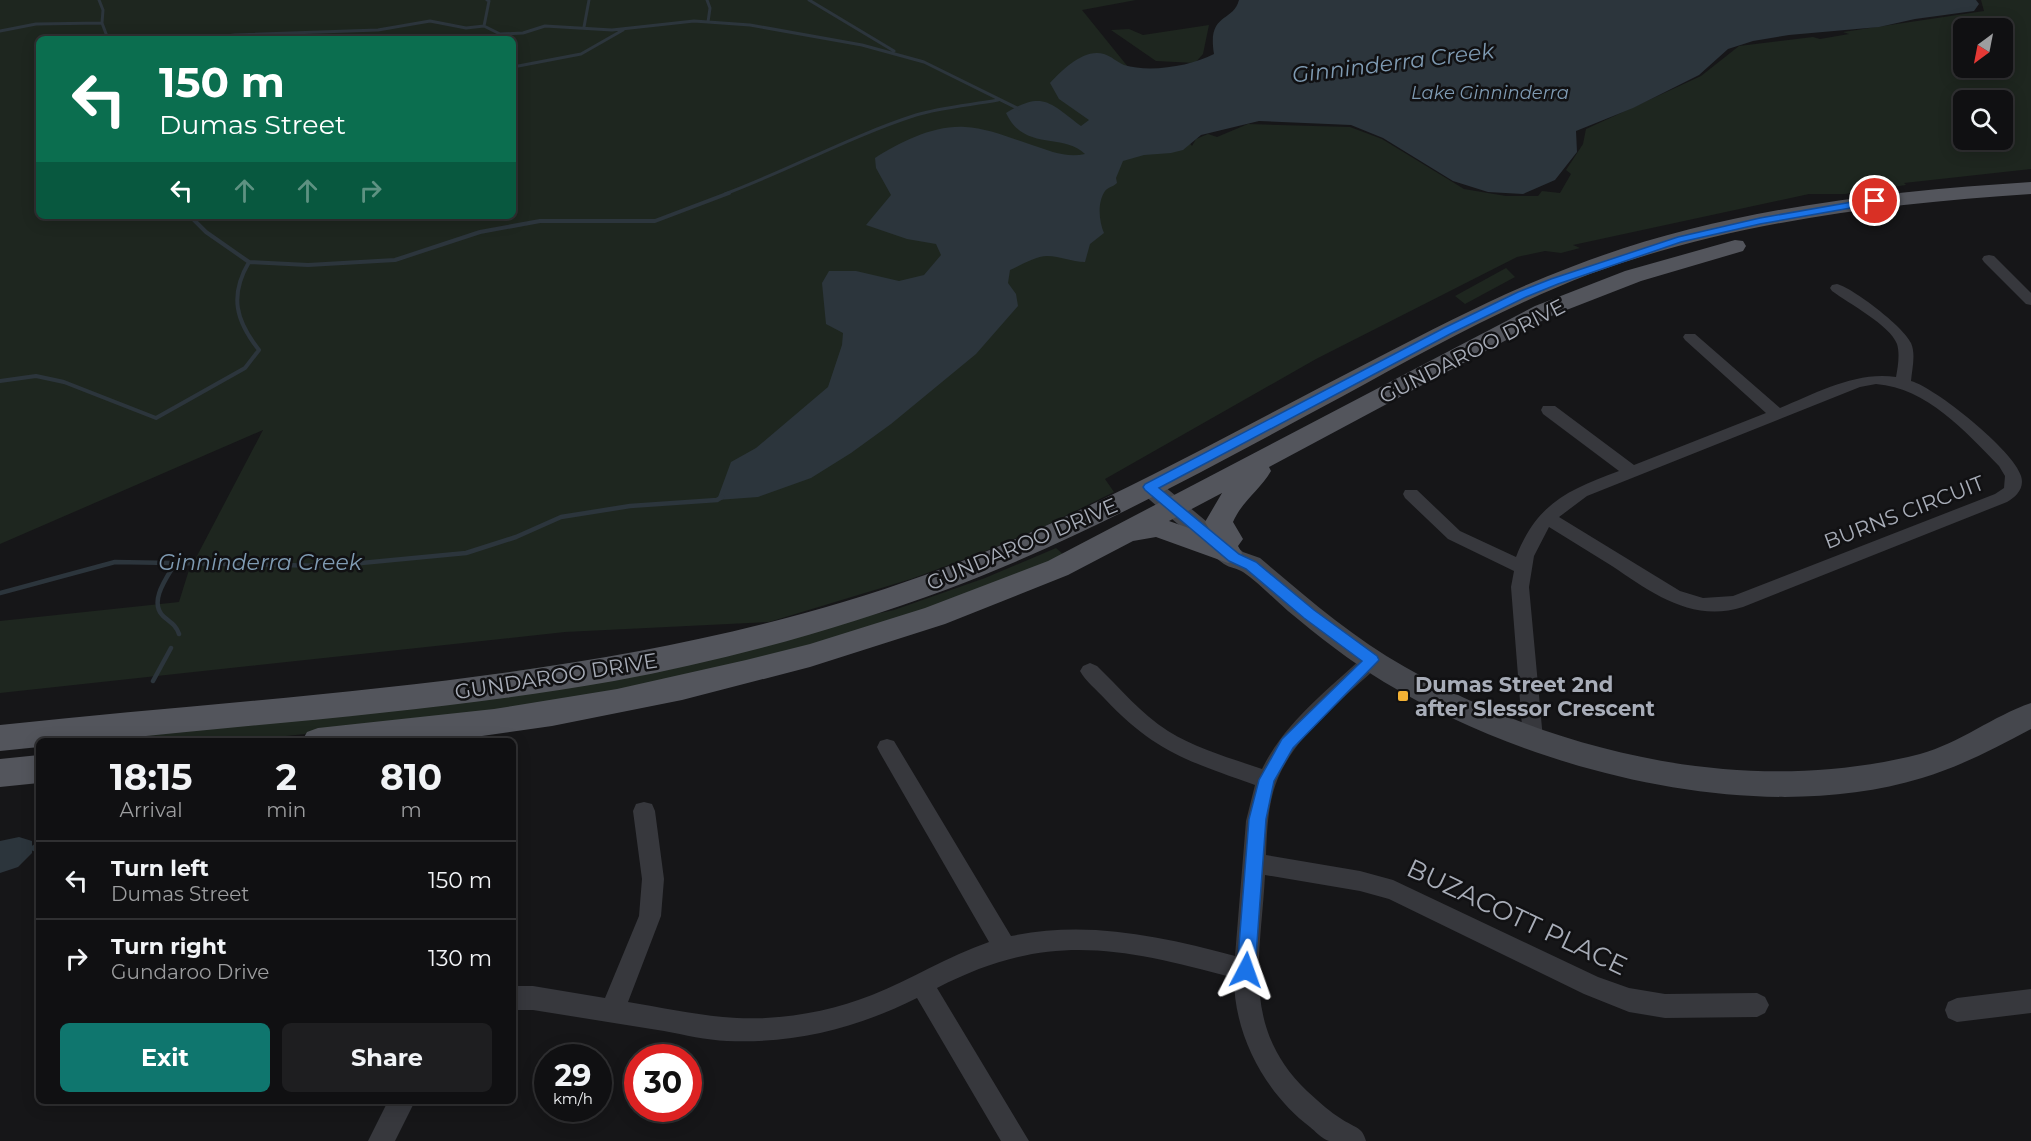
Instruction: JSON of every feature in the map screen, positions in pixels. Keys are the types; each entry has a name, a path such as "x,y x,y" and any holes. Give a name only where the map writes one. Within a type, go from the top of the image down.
{"main road":[{"name":"GUNDAROO DRIVE","path":"344,738 550,714 657,694 780,665 987,598 1058,568 1127,532 1167,494 1459,325 1522,294 1600,264 1678,240 1807,212 1875,201 2031,188"},
{"name":"GUNDAROO DRIVE","path":"0,738 471,690 594,672 673,657 789,629 930,584 1044,539 1280,452 1516,324 1633,276 1715,251 1816,229 1887,217 2031,205"},
{"path":"1236,553 1219,522 1223,511 1241,485 1280,452"},
{"path":"1127,532 1157,528 1236,553"},
{"path":"0,773 36,769"}],"street":[{"path":"1989,259 2031,301"},
{"path":"1838,288 1891,328 1903,340 1906,352 1903,384"},
{"path":"1690,336 1777,414"},
{"name":"BURNS CIRCUIT","path":"1533,739 1521,597 1522,567 1534,535 1547,517 1581,492 1863,381 1886,380 1928,393 1942,402 2002,460 2013,477 2011,492 2001,498 1736,602 1719,606 1699,605 1669,594 1547,517"},
{"path":"1549,410 1632,472"},
{"path":"1167,494 1309,614 1371,660 1448,704 1533,739 1633,767 1728,781 1791,783 1861,778 1943,758 2031,715"},
{"path":"1411,494 1454,535 1522,567"},
{"path":"1353,1141 1312,1113 1296,1097 1270,1063 1253,1026 1248,1007 1246,970 1258,812 1267,780 1288,743 1371,660"},
{"path":"1090,671 1146,726 1163,738 1191,752 1267,780"},
{"path":"887,747 1005,947"},
{"path":"612,1011 650,916 653,879 644,812"},
{"name":"BUZACOTT PLACE","path":"1255,863 1360,881 1393,890 1592,986 1629,1000 1665,1006 1757,1005"},
{"path":"516,998 533,998 724,1029 775,1029 818,1023 851,1014 876,1005 963,962 1005,947 1052,939 1121,940 1246,970"},
{"path":"921,983 1016,1141"},
{"path":"1957,1010 2031,1001"},
{"path":"381,1141 400,1104"}],"shaded area":[{"path":"0,0 1136,0 1082,10 1192,146 1196,139 1208,134 1217,137 1248,124 1350,127 1382,139 1464,189 1506,196 1538,196 1542,191 1560,193 1571,174 1566,170 1583,144 1586,129 1701,76 1739,46 1813,37 1820,39 1849,34 1843,32 1984,11 1981,0 2031,0 2031,169 1904,183 1906,185 1845,194 1809,194 1573,245 1580,248 1561,253 1545,251 1517,257 1316,359 1105,479 1114,492 1047,525 911,579 769,622 565,632 0,693 0,621 179,602 188,573 263,430 0,544"},
{"path":"1209,25 1203,54 1195,63 1156,61 1111,30 1129,29 1143,35"},
{"path":"1506,268 1515,277 1465,304 1455,296"},
{"path":"1056,548 1064,555 989,587 847,637 658,686 394,725 266,738 67,738 824,625 894,610 985,578"}],"water":[{"name":"Lake Ginninderra","path":"1239,0 1976,0 1979,4 1974,11 1915,19 1879,27 1789,35 1753,41 1728,49 1699,75 1633,108 1576,131 1577,152 1555,180 1523,194 1488,192 1453,181 1383,138 1351,125 1259,121 1201,135 1183,150 1144,155 1123,161 1116,178 1117,183 1105,191 1102,196 1100,218 1104,233 1090,244 1085,262 1043,256 1010,270 1008,283 1016,294 1018,306 976,354 891,424 811,478 758,497 717,500 731,462 756,448 828,387 842,345 843,333 826,324 822,283 829,271 856,271 899,281 924,275 941,255 936,244 907,239 866,225 891,195 876,168 875,158 918,136 953,127 990,131 1058,153 1085,154 1065,144 1023,133 1006,113 1029,102 1046,102 1081,126 1089,120 1059,99 1050,83 1074,61 1096,53 1107,55 1124,65 1158,68 1182,65 1205,58 1214,54 1214,31 1217,25 1232,12"},
{"path":"19,837 32,841 32,853 18,867 0,873 0,841"}],"waterway":[{"path":"99,0 103,10 102,23"},
{"path":"484,26 489,1 487,0"},
{"path":"584,27 589,0"},
{"path":"707,0 710,8 708,22"},
{"path":"809,0 894,51"},
{"path":"226,36 378,30 430,21 466,28 484,26"},
{"path":"484,26 500,34 523,33 545,26 612,30 694,21 708,22"},
{"path":"708,22 750,25 862,45 924,62 1019,109"},
{"path":"0,31 36,24 102,23"},
{"path":"102,23 107,36"},
{"path":"516,66 581,54 623,30"},
{"path":"725,194 892,123 926,112 998,100"},
{"path":"249,262 308,265 395,260 480,232 540,221 655,221 729,193"},
{"path":"193,219 206,232 249,262"},
{"path":"0,381 36,376 64,382 156,418 245,368 259,350 245,329 238,308 239,286 249,262"},
{"name":"Ginninderra Creek","path":"175,563 330,566 466,553 516,537 561,517 630,506 717,500 722,497"},
{"name":"Ginninderra Creek","path":"0,593 115,562 175,563"},
{"path":"175,563 164,581 158,596 158,603 163,616 179,634"},
{"path":"153,681 171,648"}],"place":[{"name":"Dumas Street 2nd after Slessor Crescent","path":"1403,696"}],"route":[{"path":"1246,970 1258,819 1272,767 1297,733 1371,660 1349,646 1251,565 1234,558 1150,487 1448,330 1554,281 1678,240 1760,221 1875,201"}]}
